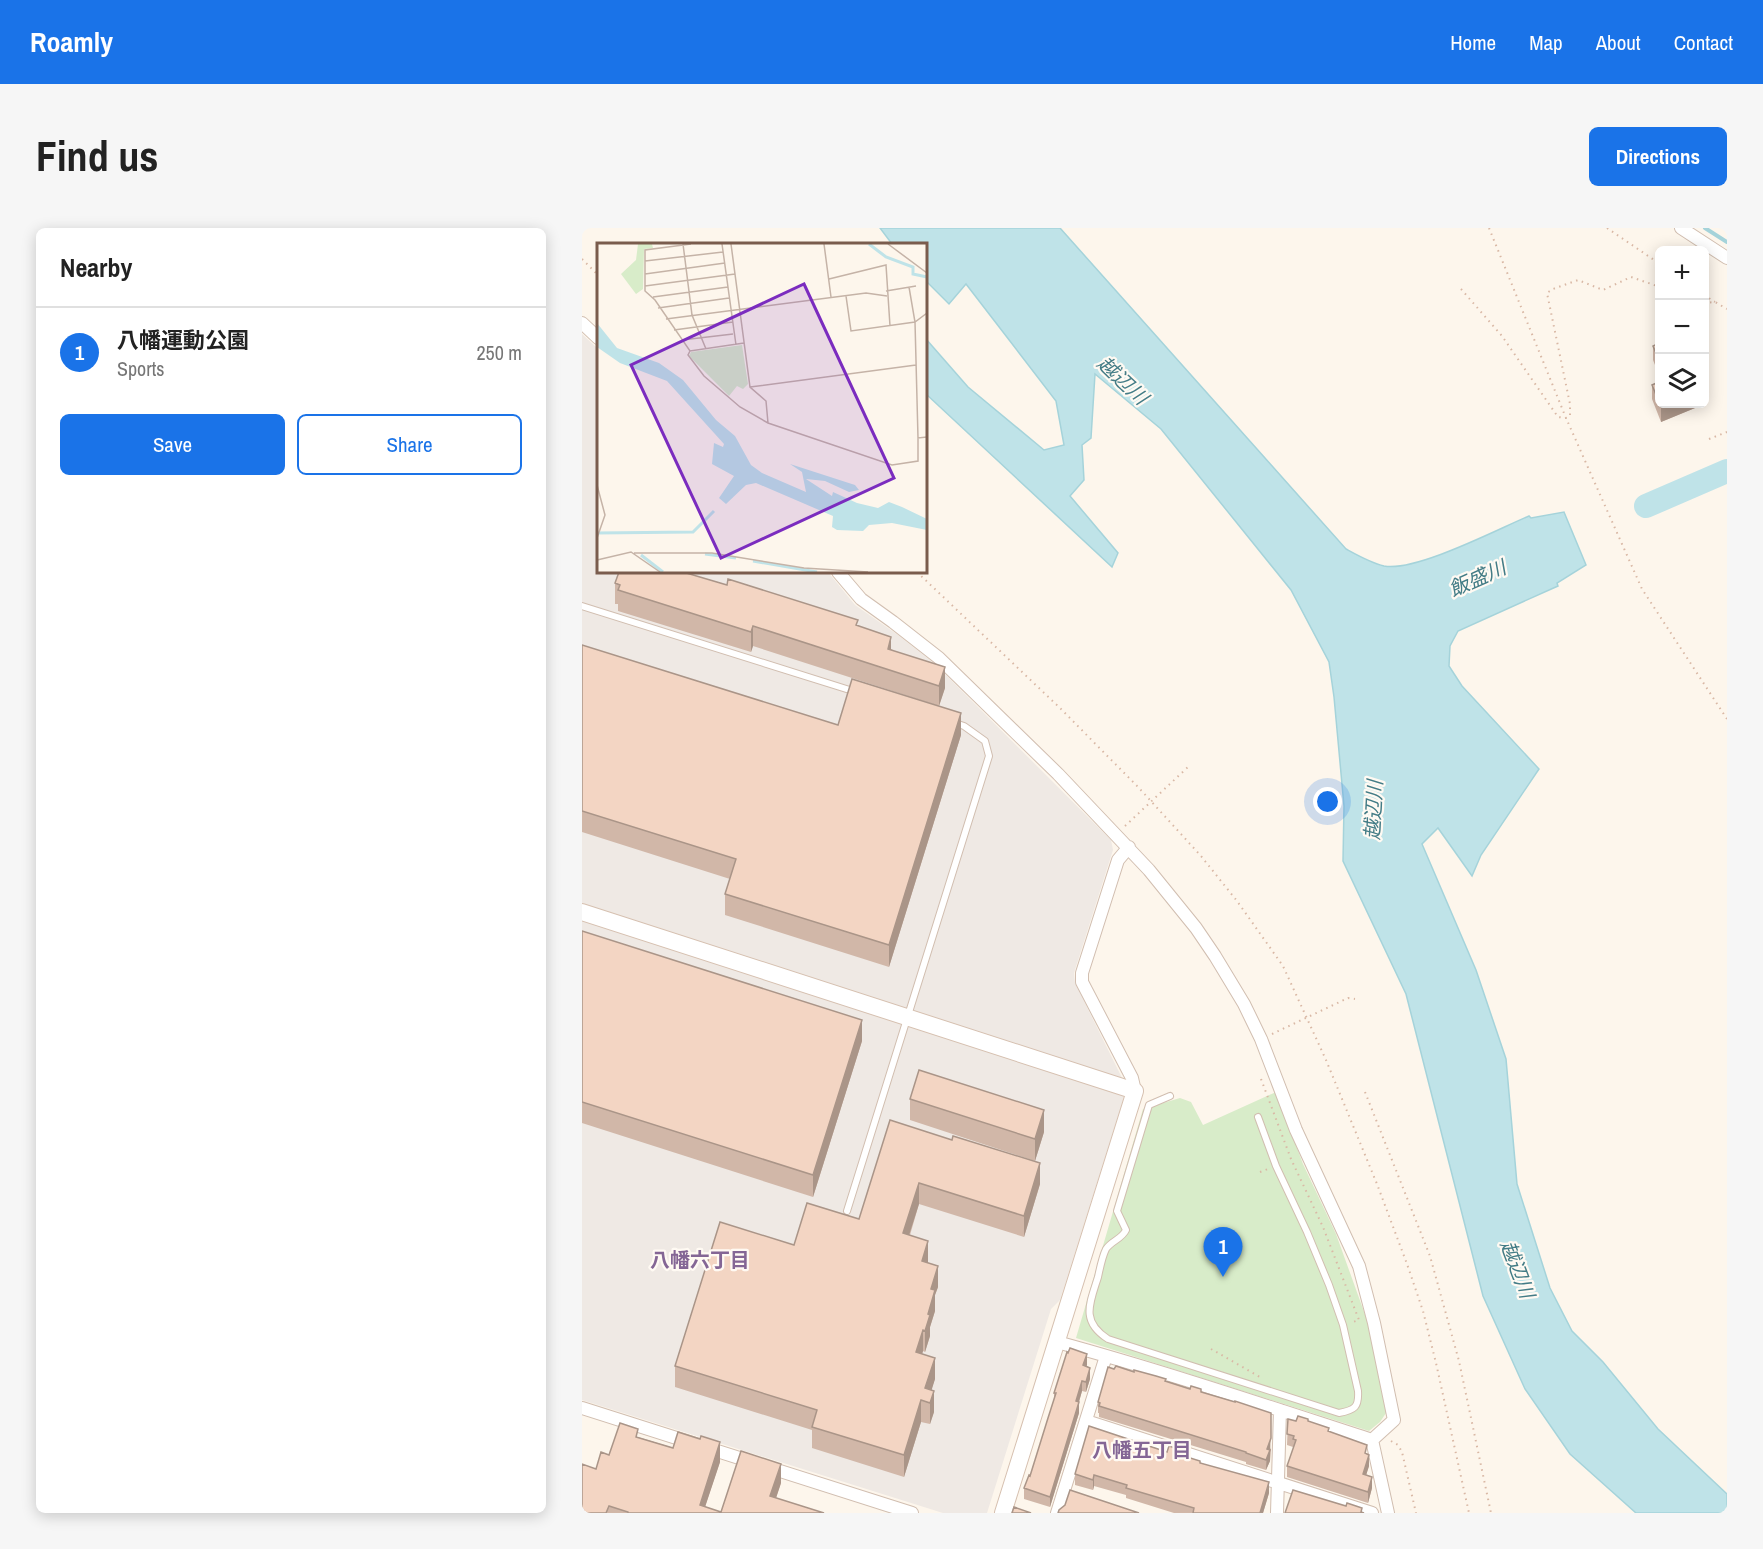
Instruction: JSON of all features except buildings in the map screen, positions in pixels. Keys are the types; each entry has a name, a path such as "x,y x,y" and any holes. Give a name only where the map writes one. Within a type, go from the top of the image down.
{"street":[{"path":"1681,228 1727,258"},
{"path":"582,323 597,337"},
{"path":"839,573 861,599 939,658 1129,847 1196,928 1244,1004 1261,1039 1296,1130 1359,1266 1374,1323 1394,1420 1374,1438"},
{"path":"1003,1513 1057,1342 1139,1098 1132,1078 1082,982 1082,973 1118,861 1129,847"},
{"path":"582,912 908,1016 1139,1098"},
{"path":"1057,1342 1374,1438"},
{"path":"1057,1513 1070,1491 1086,1421 1106,1356"},
{"path":"582,1408 912,1513"},
{"path":"1277,1513 1280,1410"},
{"path":"1086,1421 1372,1513"},
{"path":"1374,1438 1388,1513"}],"lane":[{"path":"582,606 863,694"},
{"path":"848,1211 989,756 985,741 964,726 953,722"},
{"path":"1170,1096 1139,1098 1117,1210 1126,1230 1124,1235 1106,1249 1089,1308 1099,1334 1108,1339 1339,1413 1349,1411 1358,1401 1358,1390 1343,1325 1329,1285 1276,1166 1258,1117"},
{"path":"1314,1421 1318,1406"}],"path":[{"path":"1489,228 1566,418 1642,590 1727,719"},
{"path":"1607,228 1655,261"},
{"path":"582,259 597,274"},
{"path":"1566,418 1570,415 1570,404 1547,293 1578,280 1603,290 1631,277 1655,286"},
{"path":"1461,289 1502,336 1558,417 1566,418"},
{"path":"1709,298 1727,309"},
{"path":"1709,303 1715,302"},
{"path":"1709,439 1727,432"},
{"path":"1125,826 1188,766"},
{"path":"1272,1034 1348,998 1355,999"},
{"path":"1261,1079 1291,1159 1323,1227 1359,1320 1343,1325"},
{"path":"1365,1092 1430,1256 1460,1361 1491,1513"},
{"path":"1210,1349 1261,1377"},
{"path":"1374,1438 1398,1445 1402,1452 1416,1513"}],"shaded area":[{"path":"582,334 597,348 597,573 829,573 855,605 935,664 1111,840 1113,850 1074,973 1075,983 1127,1088 1060,1300 1051,1309 987,1513 943,1513 582,1400"}],"green space":[{"path":"1276,1092 1303,1164 1336,1234 1367,1320 1386,1413 1380,1422 1369,1431 1076,1338 1143,1109 1180,1098 1191,1102 1203,1125"}],"water":[{"name":"越辺川","path":"880,228 1060,228 1346,549 1369,561 1384,566 1416,563 1457,548 1529,516 1531,518 1564,512 1586,565 1557,583 1558,586 1458,631 1450,646 1449,666 1462,686 1539,769 1481,855 1472,876 1438,828 1422,844 1476,970 1506,1059 1517,1184 1550,1288 1572,1331 1603,1362 1658,1429 1727,1494 1727,1513 1636,1513 1570,1454 1525,1389 1483,1296 1406,994 1343,861 1344,806 1329,662 1291,590 1161,429 1095,374 1091,438 1082,445 1084,480 1070,496 1118,553 1112,567 927,395 927,340 968,387 1044,450 1064,445 1056,401 966,284 949,304 927,282 927,243 891,243"}],"waterway":[{"path":"1705,228 1727,242"},
{"name":"飯盛川","path":"1646,506 1727,471"}],"place":[{"name":"八幡運動公園","path":"1223,1277"}],"district":[{"name":"八幡六丁目","path":"700,1259"},
{"name":"八幡五丁目","path":"1142,1449"}]}
